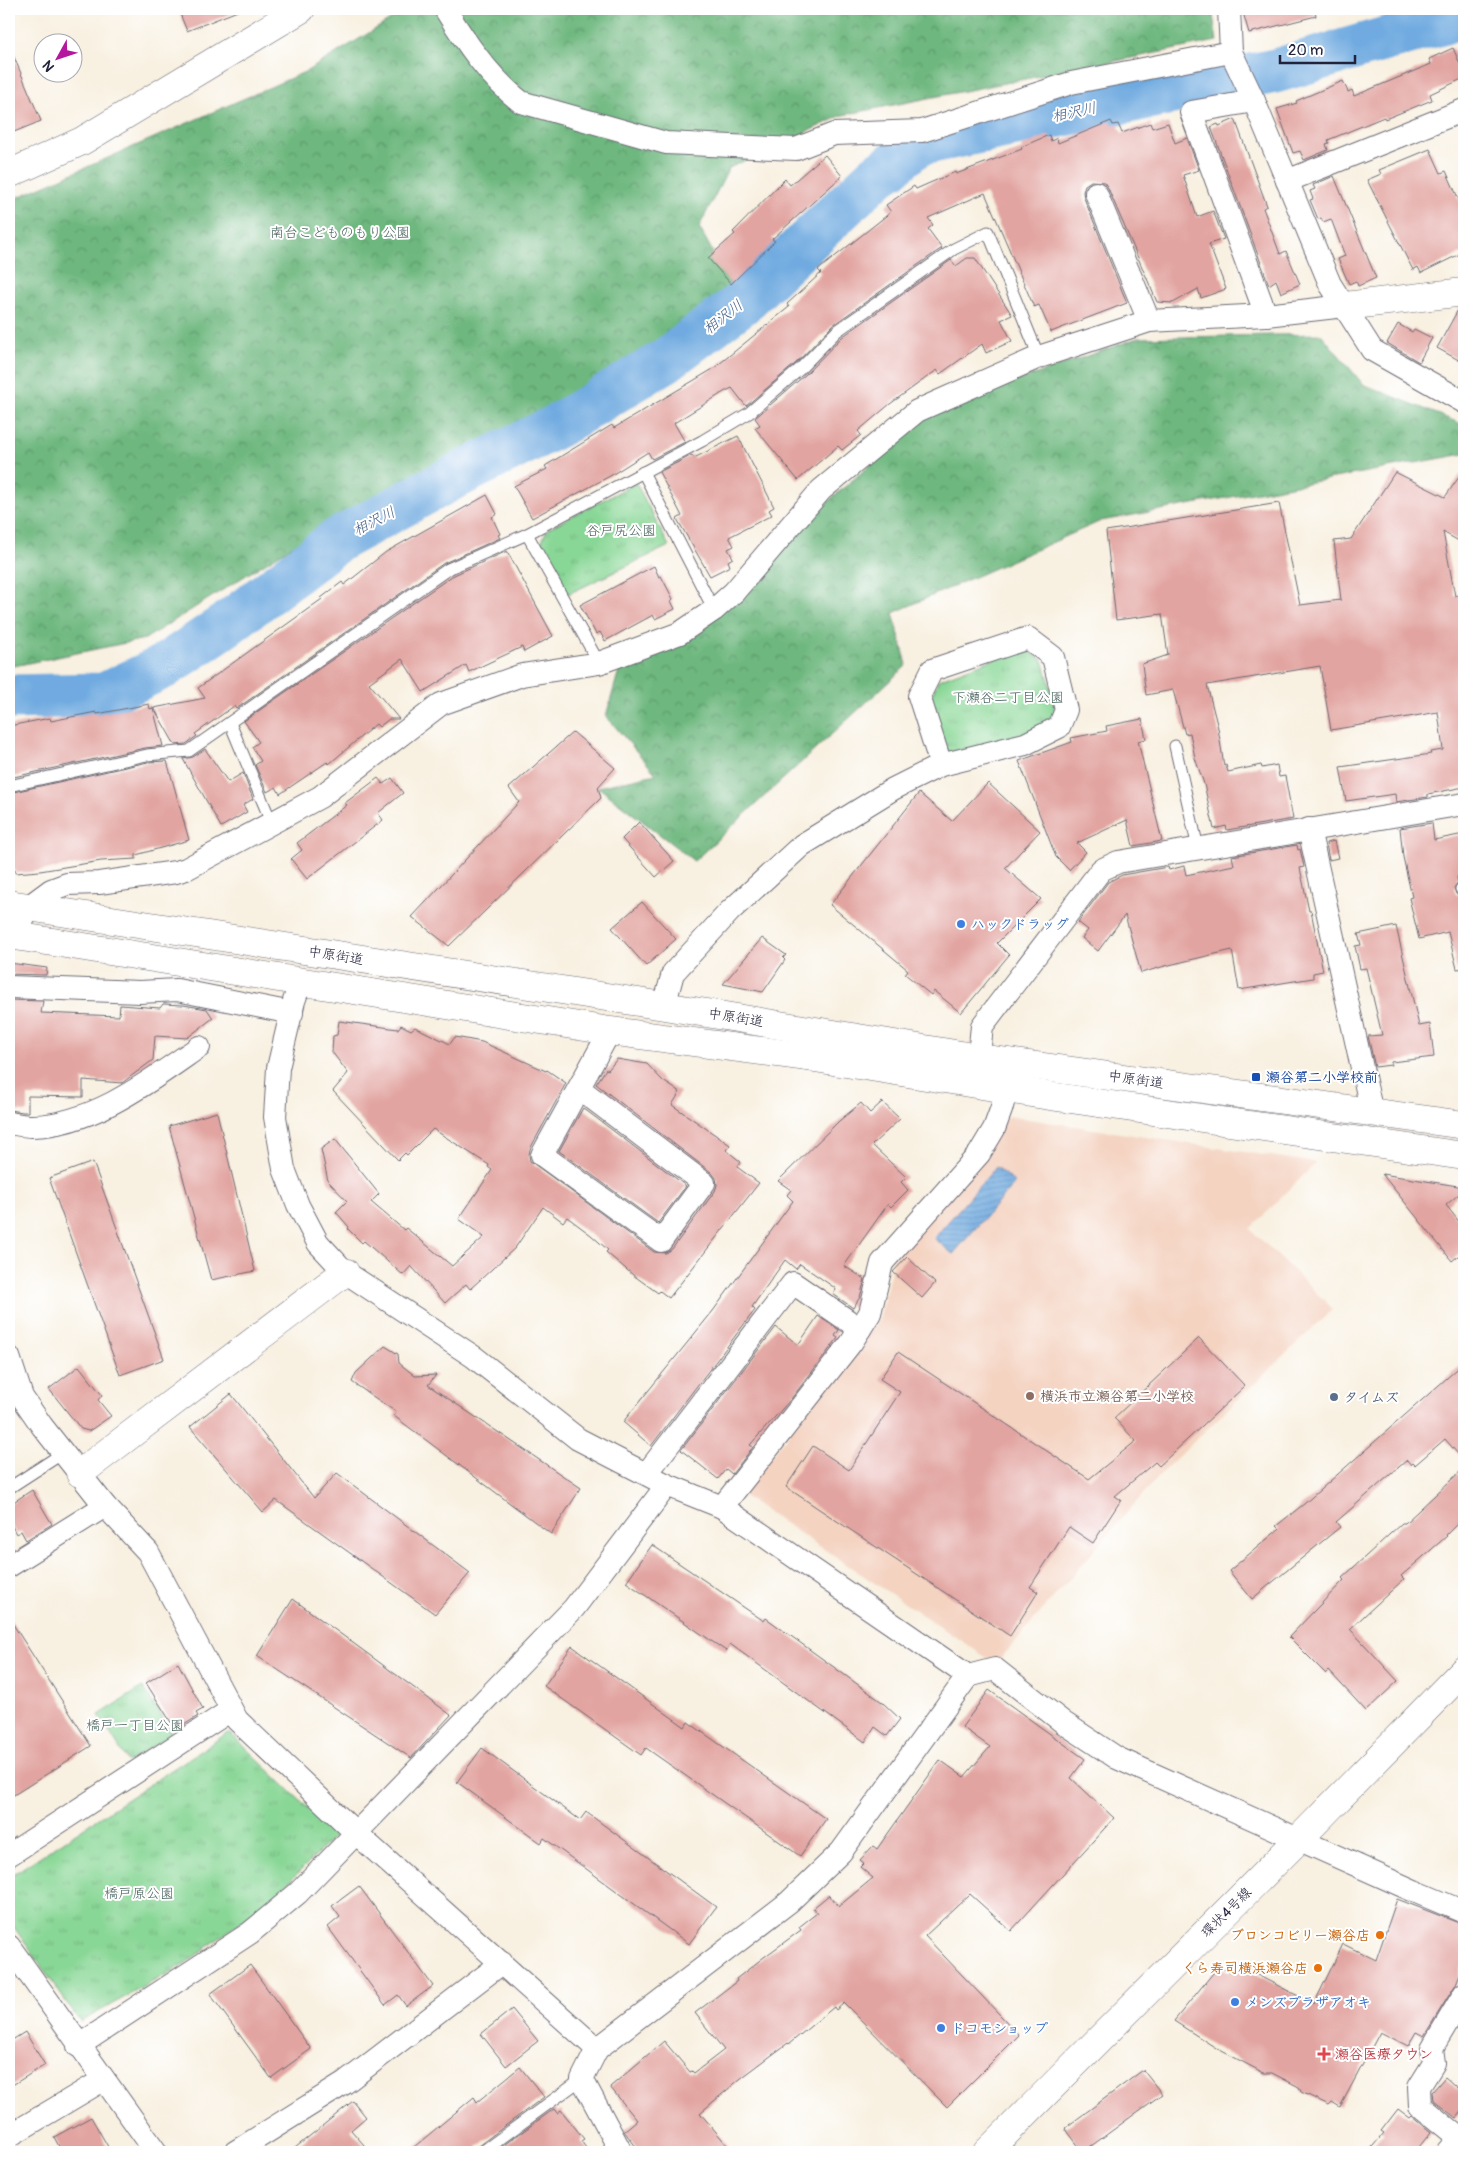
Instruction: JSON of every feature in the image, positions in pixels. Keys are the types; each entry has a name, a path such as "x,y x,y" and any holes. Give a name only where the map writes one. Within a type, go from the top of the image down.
{"main road":[{"path":"9,174 82,141 290,12"},
{"path":"1345,306 1464,292"},
{"name":"中原街道","path":"18,906 664,1006 977,1070 1007,1088 1464,1156"},
{"name":"中原街道","path":"13,936 610,1031 977,1070 1011,1062 1464,1125"},
{"path":"71,1463 345,1272"},
{"name":"環状4号線","path":"987,2152 1299,1839 1464,1670"}],"street":[{"path":"445,9 469,48 508,92 521,102 666,143 796,149 834,134 922,131 1071,82 1234,58"},
{"path":"1229,9 1234,58 1330,284 1372,350 1464,402"},
{"path":"1251,96 1191,112 1266,315"},
{"path":"1287,181 1464,110"},
{"path":"1096,193 1149,321"},
{"path":"13,936 18,906 50,890 67,884 99,883 176,872 186,869 272,824 320,797 441,704 522,675 599,663 680,633 714,610 734,592 821,490 917,411 1039,357 1149,321 1266,315 1345,306"},
{"path":"664,1006 673,974 730,911 802,845 893,790 940,765 1025,744 1058,727 1066,710 1053,657 1028,638 932,670 919,696 940,765"},
{"path":"977,1070 982,1026 1101,870 1118,862 1464,804"},
{"path":"1309,829 1372,1113"},
{"path":"301,981 278,1068 275,1117 284,1169 298,1205 318,1243 345,1272 474,1357 578,1439 667,1485 722,1507 968,1676"},
{"path":"9,988 140,992 177,990 292,1012"},
{"path":"580,1089 704,1183 660,1242 542,1155 580,1089 610,1031"},
{"path":"9,1123 31,1126 72,1121 133,1093 199,1048"},
{"path":"722,1507 860,1329 870,1313 882,1263 979,1154 994,1129 1007,1088 1011,1062"},
{"path":"647,1473 793,1283 860,1329"},
{"path":"9,1357 22,1397 42,1426 106,1506 148,1552 237,1720 357,1834 597,2049"},
{"path":"78,2046 250,1933 298,1893 574,1608 667,1485"},
{"path":"9,1566 106,1506"},
{"path":"621,2152 582,2079 597,2049 789,1902 842,1852 968,1676 995,1669 1064,1723 1117,1758 1414,1892 1464,1912"},
{"path":"9,1854 231,1710"},
{"path":"9,1946 78,2046 156,2152"},
{"path":"235,2152 344,2083 502,1964"},
{"path":"1447,2152 1459,2138 1420,2106 1419,2088 1434,2063 1432,2048 1464,1994"},
{"path":"9,2136 103,2080"}],"lane":[{"path":"9,786 147,756 189,751 448,569 528,534 642,472 702,442 749,413 800,369 837,331 954,249 988,232 1039,357"},
{"path":"642,472 714,610"},
{"path":"528,534 599,663"},
{"path":"230,723 272,824"},
{"path":"1175,746 1198,848"},
{"path":"9,1488 71,1463"},
{"path":"482,2152 582,2079"}],"shaded area":[{"name":"横浜市立瀬谷第二小学校","path":"1008,1116 1316,1163 1250,1229 1333,1309 1163,1471 996,1664 741,1494 879,1320 894,1258"}],"green space":[{"name":"南台こどものもり公園","path":"408,9 1212,9 1217,41 843,115 729,168 699,227 746,312 637,374 479,469 305,538 145,639 9,667 9,201 307,71"},
{"path":"1321,334 1363,384 1464,425 1464,454 1101,521 893,613 907,665 694,861 598,787 656,774 606,716 621,663 750,585 825,504 931,412 1137,338"},
{"name":"谷戸尻公園","path":"636,483 669,546 568,594 540,546 547,529"},
{"name":"下瀬谷二丁目公園","path":"1023,648 1043,660 1057,709 1049,720 1024,735 947,753 930,700 938,680"},
{"name":"橋戸一丁目公園","path":"143,1687 172,1734 128,1762 99,1715"},
{"name":"橋戸原公園","path":"229,1732 336,1835 273,1898 183,1965 80,2022 9,1920 9,1877"}],"water":[{"path":"996,1167 1015,1183 953,1254 934,1238"}],"building":[{"path":"178,9 240,9 240,10 187,31"},
{"path":"1242,9 1315,9 1316,16 1249,33"},
{"path":"9,45 41,121 9,134"},
{"path":"1453,48 1464,73 1464,78 1430,94 1432,100 1328,140 1329,143 1326,144 1328,150 1304,160 1300,151 1293,153 1277,109 1297,103 1296,101 1343,81 1348,92 1352,90 1354,96 1431,64 1429,59"},
{"path":"1235,119 1267,206 1263,208 1280,254 1286,251 1300,284 1281,293 1276,280 1269,285 1211,127 1218,124 1219,126"},
{"path":"1111,121 1113,125 1118,124 1122,133 1150,123 1152,128 1168,123 1175,143 1187,138 1199,170 1183,175 1197,217 1213,211 1224,239 1209,244 1226,289 1201,298 1198,289 1173,303 1157,302 1108,188 1104,182 1091,181 1085,185 1084,198 1127,303 1051,332 1039,305 1034,307 985,193 928,218 933,225 928,229 942,248 833,325 795,364 746,406 732,388 724,392 674,423 685,442 652,459 648,452 610,476 532,518 514,486 547,469 545,466 612,425 614,428 713,369 789,307 787,304 821,273 818,270 891,212 886,205 914,186 916,189 955,172 956,174 1022,149 1021,147 1049,135 1051,141 1057,138 1058,143"},
{"path":"1430,149 1441,173 1446,171 1464,211 1464,252 1421,273 1418,267 1413,270 1367,180 1381,174 1379,170"},
{"path":"825,155 842,176 772,239 775,241 731,284 708,258 735,234 733,232 785,179 790,185"},
{"path":"1334,176 1376,278 1358,286 1356,281 1349,284 1338,259 1345,256 1331,219 1323,222 1321,218 1318,219 1310,200 1313,199 1310,191 1315,189 1313,185"},
{"path":"967,258 975,258 1012,315 1001,320 1012,341 986,353 982,344 940,374 937,370 890,404 858,431 861,435 842,450 838,446 798,480 755,428 760,425 755,418 805,375 842,337 951,260 956,266"},
{"path":"1459,308 1464,308 1464,363 1437,348"},
{"path":"1398,324 1412,332 1414,329 1432,338 1419,362 1387,343"},
{"path":"738,436 774,507 769,510 772,515 729,537 734,546 728,549 733,558 728,561 730,566 710,576 677,519 682,516 659,472 692,455 694,458"},
{"path":"1464,470 1464,544 1443,532 1455,596 1464,593 1464,787 1428,794 1428,797 1396,802 1395,794 1346,801 1340,767 1431,754 1430,752 1443,750 1438,712 1331,730 1320,666 1207,685 1218,728 1224,766 1226,765 1228,772 1261,765 1262,768 1277,765 1279,777 1285,776 1293,819 1227,830 1226,826 1214,829 1190,733 1185,734 1173,690 1146,695 1142,664 1168,655 1162,614 1116,620 1106,531 1279,503 1300,605 1341,600 1334,541 1351,539 1395,472 1445,497"},
{"path":"487,495 497,514 492,517 500,538 444,563 236,709 234,706 195,734 197,736 186,744 175,745 154,708 205,698 198,688 322,599 342,582 344,585 386,552"},
{"path":"507,551 553,636 524,652 522,647 469,672 466,665 423,692 402,659 369,683 399,719 389,719 379,727 376,724 329,764 327,762 280,794 276,787 267,792 255,765 261,761 252,747 259,742 244,721 452,576"},
{"path":"654,566 673,599 671,601 675,609 655,619 653,615 605,641 600,632 596,634 580,605"},
{"path":"149,704 150,709 153,708 163,746 145,748 9,778 9,726 50,718 51,721 96,712 97,714"},
{"path":"1142,719 1146,739 1138,741 1162,841 1133,846 1127,820 1077,843 1086,852 1069,870 1056,857 1019,761 1072,742 1071,738 1107,731 1106,726"},
{"path":"573,732 615,768 598,787 601,798 449,946 412,917 519,802 509,788"},
{"path":"205,749 228,782 243,773 253,799 243,805 247,812 221,827 183,759 193,757"},
{"path":"167,761 189,840 136,855 136,859 101,861 40,871 15,873 15,870 9,871 9,793 148,762"},
{"path":"378,778 383,784 392,778 403,793 378,813 383,820 307,879 291,859 302,850 297,843 347,805 345,803"},
{"path":"988,783 1040,831 1005,868 1041,899 997,943 1009,955 961,1013 934,991 931,995 905,974 908,970 830,905 919,793 952,821"},
{"path":"639,822 674,861 656,877 622,839"},
{"path":"1432,823 1434,840 1464,834 1464,876 1457,877 1458,882 1454,888 1456,894 1461,896 1464,908 1464,968 1457,969 1448,932 1419,939 1409,898 1412,897 1403,857 1400,828"},
{"path":"1334,841 1338,858 1329,860 1326,843"},
{"path":"1297,845 1298,850 1300,849 1304,867 1300,868 1323,971 1313,973 1313,978 1239,990 1232,950 1141,973 1125,915 1098,951 1082,938 1088,930 1078,922 1108,882 1122,875 1168,867 1169,870 1184,866 1186,875 1234,865 1232,856"},
{"path":"642,902 676,939 646,966 612,928"},
{"path":"1396,926 1419,1026 1430,1024 1434,1057 1391,1062 1391,1065 1375,1067 1368,1036 1382,1035 1366,968 1360,969 1355,946 1361,945 1358,934"},
{"path":"762,938 786,955 783,958 785,960 763,992 723,984"},
{"path":"9,963 47,968 46,975 9,974"},
{"path":"9,1000 43,1001 41,1013 119,1016 120,1005 160,1008 163,1004 183,1005 207,1009 213,1018 187,1038 155,1036 153,1060 122,1083 83,1080 83,1097 28,1096 28,1112 23,1112 9,1110"},
{"path":"339,1021 398,1029 401,1025 411,1030 415,1027 450,1044 455,1037 482,1042 547,1070 566,1083 530,1149 530,1161 654,1252 666,1253 672,1249 715,1191 717,1185 716,1178 596,1084 606,1069 608,1070 617,1059 647,1064 663,1081 680,1092 672,1105 730,1145 726,1150 741,1162 737,1167 759,1183 669,1298 660,1291 658,1293 633,1275 606,1252 608,1250 591,1235 567,1217 563,1222 543,1207 515,1248 470,1289 466,1284 445,1303 411,1266 403,1275 364,1241 362,1243 348,1229 349,1227 336,1212 347,1201 328,1181 321,1149 335,1139 379,1194 371,1202 404,1230 406,1228 452,1266 484,1237 459,1219 492,1170 488,1167 489,1165 433,1129 407,1155 405,1153 398,1160 333,1091 348,1073 332,1052 333,1036 337,1035"},
{"path":"882,1102 900,1119 872,1145 906,1177 901,1182 908,1190 891,1207 888,1204 844,1266 865,1279 860,1297 853,1308 833,1294 836,1290 835,1288 800,1264 796,1269 785,1260 752,1307 755,1310 651,1446 623,1422 713,1311 793,1201 787,1195 791,1190 778,1181 839,1121 861,1103 870,1113"},
{"path":"583,1108 686,1186 658,1223 559,1151"},
{"path":"217,1112 255,1271 211,1280 169,1126"},
{"path":"93,1162 164,1359 120,1375 49,1178"},
{"path":"1382,1174 1464,1187 1464,1190 1446,1205 1464,1228 1464,1251 1452,1261"},
{"path":"907,1257 935,1283 922,1298 893,1272"},
{"path":"818,1316 839,1330 835,1336 838,1338 791,1399 750,1445 753,1447 732,1474 726,1469 718,1479 681,1450 776,1327 798,1345"},
{"path":"1199,1338 1245,1386 1159,1466 1155,1462 1115,1496 1121,1500 1093,1543 1069,1527 1030,1587 1038,1592 1010,1636 786,1487 813,1446 849,1470 900,1392 880,1379 898,1352 1089,1479 1136,1441 1114,1418"},
{"path":"385,1346 398,1354 399,1363 415,1376 436,1375 428,1385 581,1488 551,1534 394,1416 396,1412 352,1382 356,1373"},
{"path":"1464,1363 1464,1461 1445,1439 1415,1465 1413,1463 1411,1465 1407,1460 1336,1522 1340,1527 1252,1599 1229,1571 1279,1529 1276,1526 1304,1504"},
{"path":"79,1366 102,1395 98,1400 111,1416 89,1431 81,1429 49,1389"},
{"path":"231,1394 314,1498 337,1473 470,1573 435,1614 276,1500 263,1512 190,1427"},
{"path":"1464,1468 1464,1517 1447,1536 1401,1576 1404,1579 1350,1629 1398,1681 1366,1711 1329,1671 1326,1674 1289,1637 1344,1580 1342,1578"},
{"path":"32,1490 52,1524 26,1540 21,1531 16,1534 9,1520 9,1505"},
{"path":"652,1545 764,1621 766,1618 882,1702 900,1719 887,1736 875,1727 865,1742 730,1644 726,1651 626,1582"},
{"path":"293,1599 451,1715 411,1758 257,1656"},
{"path":"9,1618 91,1746 9,1798"},
{"path":"572,1646 685,1727 688,1722 826,1819 800,1856 646,1748 641,1755 544,1686"},
{"path":"178,1663 203,1709 196,1713 198,1716 176,1730 146,1683"},
{"path":"989,1690 1085,1759 1071,1778 1114,1818 1011,1931 970,1894 925,1936 1019,2035 947,2107 844,2003 836,2010 834,2007 789,2044 740,2079 700,2113 733,2152 640,2152 624,2131 637,2120 610,2087 664,2041 690,2072 694,2073 724,2050 695,2013 737,1981 736,1979 764,1957 801,1930 799,1927 817,1913 813,1908 829,1895 839,1906 873,1878 860,1867 864,1863 860,1860 873,1846 877,1849 940,1760 964,1777 990,1747 962,1727"},
{"path":"482,1748 580,1820 586,1812 716,1907 689,1944 544,1838 541,1843 457,1782"},
{"path":"359,1886 433,1986 406,2006 398,1995 385,2005 328,1927 340,1917 332,1906"},
{"path":"1397,1899 1464,1925 1464,1963 1456,1984 1424,2036 1416,2032 1408,2046 1380,2032 1340,2107 1332,2102 1329,2105 1301,2092 1299,2087 1272,2073 1264,2073 1216,2048 1174,2021 1218,1967 1231,1972 1238,1962 1257,1975 1314,2004 1343,1944 1376,1960"},
{"path":"250,1965 311,2049 271,2078 210,1994"},
{"path":"512,2009 538,2041 506,2066 481,2034"},
{"path":"25,2032 45,2065 9,2087 9,2042"},
{"path":"520,2067 544,2097 478,2146 475,2152 408,2152 474,2097 477,2102"},
{"path":"1143,2070 1162,2094 1083,2152 1065,2128"},
{"path":"1445,2077 1464,2094 1464,2108 1456,2118 1433,2100 1432,2092"},
{"path":"353,2101 366,2117 351,2130 370,2152 290,2152"},
{"path":"554,2109 557,2113 561,2110 584,2139 581,2141 589,2152 494,2152"},
{"path":"1398,2109 1410,2118 1412,2116 1431,2132 1415,2152 1368,2152 1384,2133 1381,2131"},
{"path":"91,2117 111,2152 62,2152 54,2137"}],"waterway":[{"name":"相沢川","path":"9,697 104,695 163,667 227,624 336,541 445,482 557,426 665,361 742,303 876,176 890,167 917,144 1275,71 1441,23 1464,14"}],"place":[{"name":"ハックドラッグ","path":"961,924"},
{"name":"瀬谷第二小学校前","path":"1256,1077"},
{"name":"横浜市立瀬谷第二小学校","path":"1030,1396"},
{"name":"タイムズ","path":"1334,1397"},
{"name":"ブロンコビリー瀬谷店","path":"1380,1935"},
{"name":"くら寿司横浜瀬谷店","path":"1318,1968"},
{"name":"メンズプラザアオキ","path":"1235,2002"},
{"name":"ドコモショップ","path":"941,2028"},
{"name":"瀬谷医療タウン","path":"1324,2054"}]}
